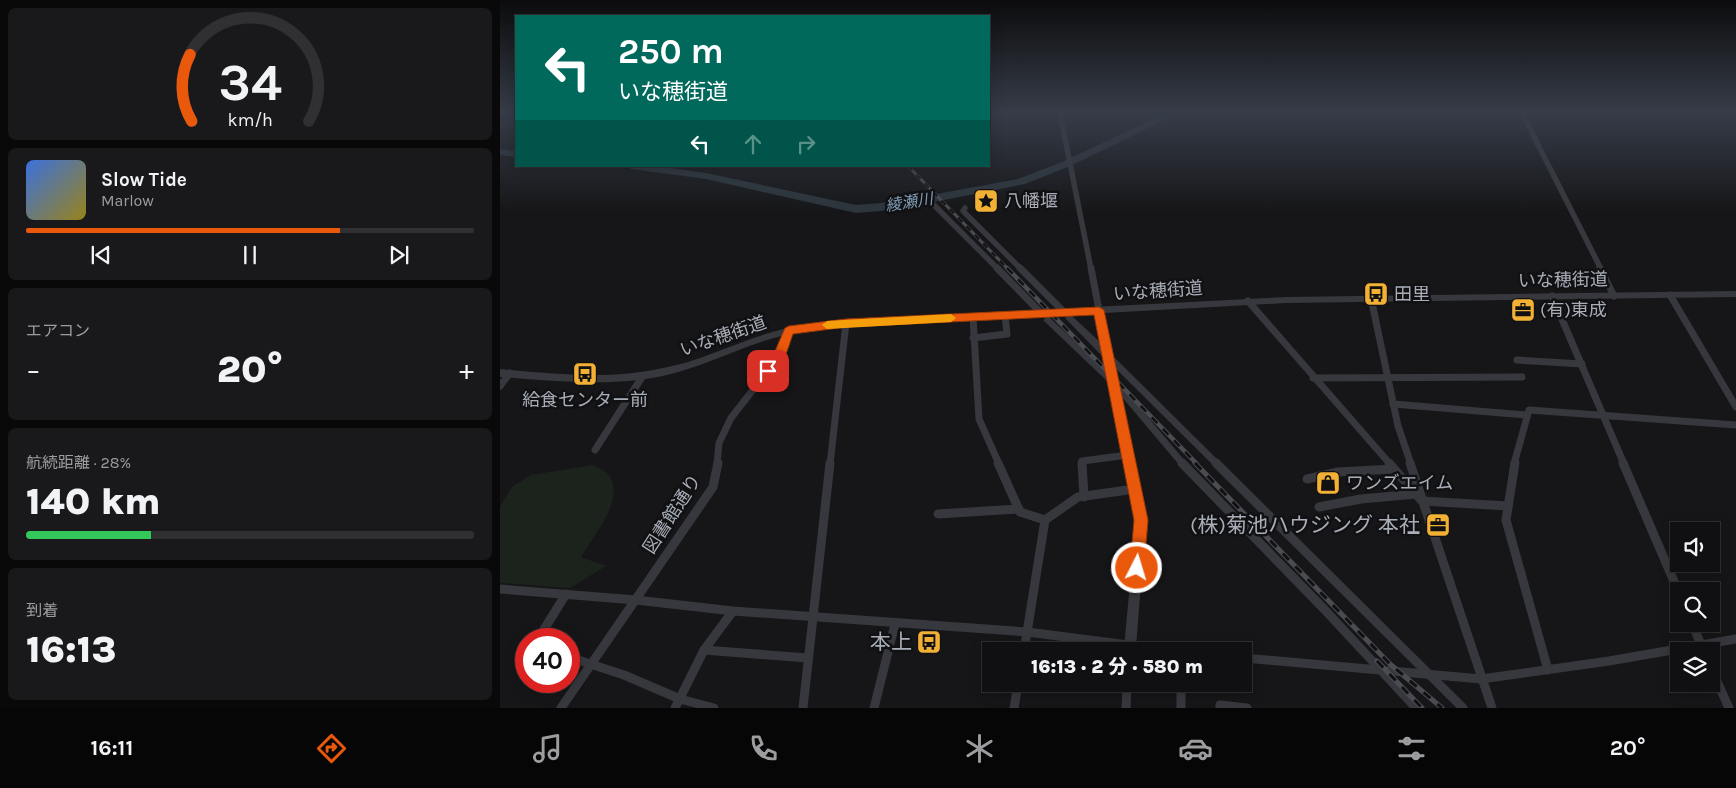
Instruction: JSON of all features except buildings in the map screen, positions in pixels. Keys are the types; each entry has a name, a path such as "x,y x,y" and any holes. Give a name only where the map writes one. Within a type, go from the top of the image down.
{"street":[{"path":"1066,146 1141,520 1131,642"},
{"path":"1539,146 1614,296"},
{"path":"933,204 1044,317 1113,381 1195,478 1324,610 1416,708"},
{"path":"964,208 963,211 1463,708"},
{"name":"いな穂街道","path":"500,373 608,379 642,377 697,363 759,339 789,330 846,323 1005,315 1044,317 1099,310 1248,301 1736,294"},
{"path":"1670,295 1736,407"},
{"path":"1552,296 1675,582"},
{"path":"1371,298 1386,376 1419,498 1492,708"},
{"path":"1248,301 1419,498"},
{"path":"973,338 1007,334 1005,315"},
{"path":"973,317 979,419 1020,512 1045,520"},
{"path":"803,708 846,323"},
{"name":"図書館通り","path":"561,708 713,487 719,443 731,418 778,358 789,330"},
{"path":"1516,360 1582,364"},
{"path":"500,386 510,374"},
{"path":"1313,378 1386,376 1522,378"},
{"path":"595,450 642,377"},
{"path":"1393,404 1527,415"},
{"path":"1548,670 1506,520 1512,473 1529,410 1736,425"},
{"path":"1084,497 1082,461 1128,455"},
{"path":"1307,479 1338,472 1394,470"},
{"path":"1025,642 1045,520 1078,498 1135,490"},
{"path":"1319,507 1361,499 1419,498 1508,506"},
{"path":"938,514 1019,509"},
{"path":"500,589 636,600 733,611 1027,632 1088,642"},
{"path":"545,628 566,594"},
{"path":"675,708 704,650 733,611"},
{"path":"874,708 895,624"},
{"path":"1720,643 1736,639"},
{"path":"704,650 808,658"},
{"path":"1252,659 1482,679 1670,653"},
{"path":"580,660 623,674 681,699 704,707 714,708"},
{"path":"1720,688 1729,708"},
{"path":"1014,708 1017,692"},
{"path":"1126,708 1127,692"},
{"path":"1181,692 1181,708"},
{"path":"1220,708 1220,705 1247,708"}],"shaded area":[{"path":"593,465 604,470 610,477 614,488 613,498 605,520 581,557 606,566 570,588 500,583 500,507 512,487 531,475"}],"waterway":[{"name":"綾瀬川","path":"638,167 706,176 856,209 893,206 1021,182 1104,146"},
{"name":"綾瀬川","path":"500,152 515,154"}],"railway":[{"path":"909,167 1008,269"},
{"path":"1007,268 1197,464"},
{"path":"1195,463 1390,664 1442,708"},
{"path":"1377,661 1422,708"}],"slow traffic":[{"path":"827,325 951,318"}],"place":[{"name":"八幡堰","path":"986,201"},
{"name":"田里","path":"1376,294"},
{"name":"(有)東成","path":"1523,310"},
{"name":"給食センター前","path":"585,374"},
{"name":"ワンズエイム","path":"1328,483"},
{"name":"(株)菊池ハウジング 本社","path":"1438,525"},
{"name":"本上","path":"929,642"}],"route":[{"path":"768,371 778,358 789,330 846,323 1099,310 1141,520 1137,568"}]}
